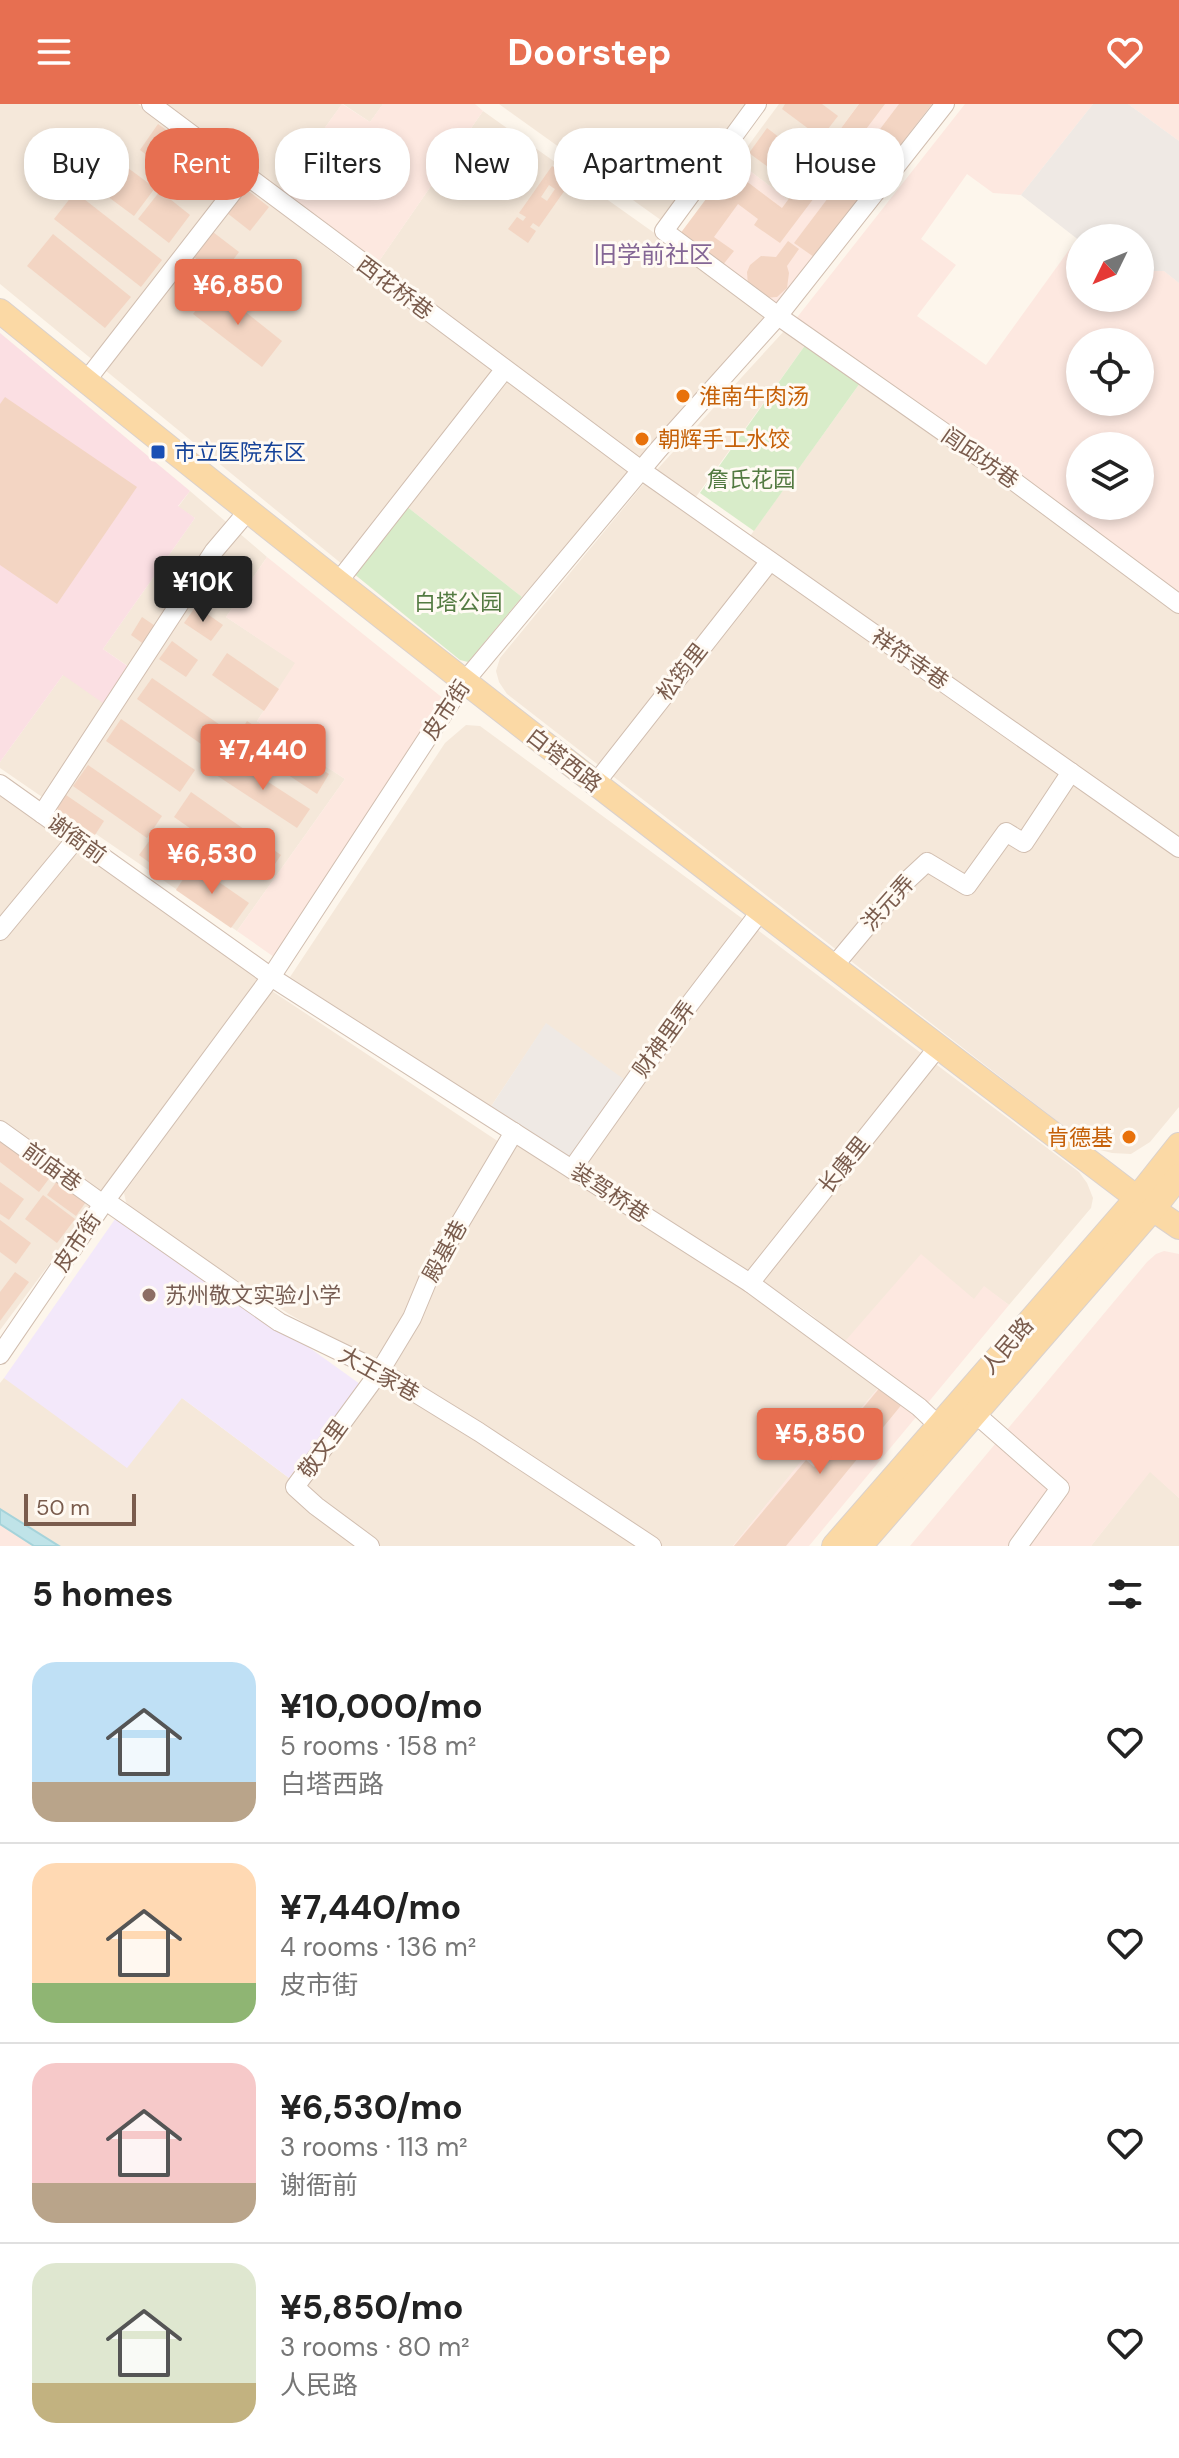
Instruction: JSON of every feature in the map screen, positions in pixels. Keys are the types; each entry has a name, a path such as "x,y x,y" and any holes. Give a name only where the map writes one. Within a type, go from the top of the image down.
{"main road":[{"name":"白塔西路","path":"0,311 595,784 1179,1227"},
{"name":"人民路","path":"860,1546 1145,1204 1179,1145"},
{"name":"人民路","path":"834,1546 938,1425 1145,1204 1179,1176"}],"street":[{"name":"西花桥巷","path":"151,104 183,128"},
{"name":"闾邱坊巷","path":"757,104 664,231 778,316 1015,482 1179,604"},
{"name":"皮市街","path":"0,1355 104,1202 271,977 464,682 641,470 778,316 945,104"},
{"name":"西花桥巷","path":"259,185 641,470"},
{"path":"86,381 227,200"},
{"path":"338,582 504,370"},
{"name":"祥符寺巷","path":"641,470 1179,848"},
{"path":"42,814 214,551 248,511"},
{"name":"松筠里","path":"595,784 770,561"},
{"name":"洪元弄","path":"833,967 899,888 927,862 967,886 1006,832 1024,843 1071,772"},
{"name":"谢衙前","path":"0,784 271,977"},
{"path":"0,931 76,839"},
{"name":"财神里弄","path":"572,1169 679,1018 760,912"},
{"name":"装驾桥巷","path":"271,977 750,1283 919,1407 938,1425"},
{"name":"长康里","path":"750,1283 938,1047"},
{"name":"前庙巷","path":"0,1130 104,1202"},
{"name":"殿基巷","path":"380,1371 412,1318 432,1270 514,1132"},
{"name":"大王家巷","path":"104,1202 279,1322 380,1371 652,1546"},
{"name":"敬文里","path":"370,1546 295,1487 380,1371"},
{"path":"979,1417 1060,1488 1018,1546"}],"shaded area":[{"path":"0,104 138,104 169,128 145,128 145,200 259,200 259,196 630,470 522,597 401,502 348,569 0,284"},
{"path":"157,104 342,104 325,128 275,128 275,192 259,180 259,128 189,128"},
{"path":"342,104 370,122 383,104 475,104 483,111 471,128 426,128 426,193 375,267 285,200 410,200 410,128 325,128"},
{"path":"343,104 383,104 370,122"},
{"path":"499,104 752,104 734,128 554,128 554,143 538,132 538,128 532,128"},
{"path":"779,104 859,104 841,128 767,128 767,184 751,172 751,142"},
{"path":"859,104 932,104 904,140 904,128 841,128"},
{"path":"965,104 1093,104 1021,195 993,193 967,174 921,239 956,265 917,316 986,365 1066,254 1066,312 1154,312 1154,271 1164,271 1179,283 1179,597 1072,520 1154,520 1154,432 1066,432 1066,515 795,320 889,200 904,200 904,182"},
{"path":"1093,104 1128,104 1179,141 1179,283 1164,271 1154,271 1154,224 1066,224 1066,230 1021,195"},
{"path":"1128,104 1179,104 1179,141"},
{"path":"483,111 507,128 471,128"},
{"path":"538,150 554,161 554,200 608,200 770,315 640,459 375,267 426,193 426,200 538,200"},
{"path":"751,172 767,184 767,200 858,200 776,306 680,234 707,200 751,200"},
{"path":"633,200 682,200 665,223"},
{"path":"785,330 806,344 688,508 743,546 860,383 1179,613 1179,1107 1150,1142 1131,1154 1096,1149 1079,1138 507,694 499,682 496,671 500,658 640,488"},
{"path":"0,333 190,491 178,506 195,518 103,649 136,672 110,708 63,675 0,762"},
{"path":"190,491 267,557 226,617 296,663 257,721 345,779 237,931 0,768 0,762 63,675 135,671 103,649 195,518 178,507"},
{"path":"267,557 444,699 274,957 237,931 345,779 257,721 295,663 226,617"},
{"path":"466,725 480,726 1079,1172 1093,1198 1091,1208 1009,1305 984,1287 975,1300 843,1343 813,1316 749,1271 570,1158 546,1024 490,1108 290,977 445,743"},
{"path":"0,791 259,977 98,1195 0,1124"},
{"path":"272,991 502,1144 375,1363 289,1314 134,1213 126,1202 124,1193"},
{"path":"546,1023 625,1080 570,1158 490,1108"},
{"path":"0,1136 95,1203 0,1330"},
{"path":"518,1137 885,1380 815,1463 806,1456 733,1546 661,1546 387,1369 436,1273"},
{"name":"苏州敬文实验小学","path":"120,1212 360,1384 289,1478 182,1398 127,1468 4,1378"},
{"path":"1164,1251 1179,1254 1179,1498 1150,1472 1091,1546 910,1546 1147,1262"},
{"path":"921,1254 974,1299 984,1286 1009,1305 809,1546 733,1546 806,1455 815,1463 885,1380 840,1347"},
{"path":"4,1378 182,1398 289,1478 360,1384 390,1386 546,1482 640,1546 59,1546 0,1509 0,1383"},
{"path":"1150,1471 1179,1498 1179,1546 1091,1546"},
{"path":"0,1524 34,1546 0,1546"}],"green space":[{"name":"詹氏花园","path":"806,344 860,383 754,531 700,493"},
{"name":"白塔公园","path":"401,502 522,597 468,662 460,660 348,569"}],"water":[{"path":"0,1509 59,1546 34,1546 0,1524"}],"building":[{"path":"785,104 822,104 838,116 829,128 808,128 782,109"},
{"path":"859,104 885,104 867,128 841,128"},
{"path":"899,104 932,104 904,140 904,128 881,128"},
{"path":"767,128 767,166 751,154"},
{"path":"552,166 554,188 549,185 541,197 547,201 554,190 554,200 558,200 539,227 533,223 530,227 536,231 528,243 508,229 517,217 523,221 526,217 519,213 528,200 538,200 538,186"},
{"path":"129,169 145,181 146,200 134,216 112,200 129,200"},
{"path":"751,185 767,200 782,208 788,200 812,200 780,243 754,225 758,219 738,204 714,237 734,251 722,266 680,234 705,200 751,200"},
{"path":"259,199 269,207 250,231 222,209 229,200"},
{"path":"69,200 85,200 162,260 141,287 54,219"},
{"path":"153,200 171,200 190,215 169,243 138,219"},
{"path":"826,200 858,200 814,257 794,243"},
{"path":"209,229 239,252 220,277 190,254"},
{"path":"53,234 131,297 105,328 27,266"},
{"path":"788,241 799,249 787,266 787,288 777,297 763,298 748,286 750,265 761,256 776,257"},
{"path":"214,287 282,341 262,367 193,314"},
{"path":"5,397 137,487 57,604 0,565 0,404"},
{"path":"174,570 194,584 176,610 156,595"},
{"path":"196,606 223,625 211,641 184,623"},
{"path":"142,617 164,632 152,650 131,635"},
{"path":"172,641 198,660 186,677 159,659"},
{"path":"227,653 279,689 264,711 212,675"},
{"path":"152,678 226,729 211,751 137,699"},
{"path":"121,719 195,770 180,792 106,741"},
{"path":"247,721 329,774 317,794 235,740"},
{"path":"228,756 310,809 297,828 216,775"},
{"path":"88,765 162,816 147,838 73,786"},
{"path":"191,792 281,855 264,880 174,817"},
{"path":"66,795 104,821 95,835 57,809"},
{"path":"150,840 183,863 172,879 139,855"},
{"path":"193,864 249,903 231,928 176,890"},
{"path":"0,1139 51,1176 39,1192 0,1162"},
{"path":"59,1178 88,1199 76,1216 47,1195"},
{"path":"0,1182 24,1199 9,1220 0,1214"},
{"path":"43,1195 75,1219 57,1243 25,1219"},
{"path":"0,1220 31,1243 16,1264 0,1252"},
{"path":"15,1272 29,1282 0,1321 0,1292"},
{"path":"882,1385 903,1403 786,1546 734,1546 806,1460 814,1467"}],"place":[{"name":"淮南牛肉汤","path":"683,396"},
{"name":"朝辉手工水饺","path":"642,439"},
{"name":"市立医院东区","path":"158,452"},
{"name":"肯德基","path":"1129,1137"},
{"name":"苏州敬文实验小学","path":"149,1295"}],"district":[{"name":"旧学前社区","path":"653,254"}]}
